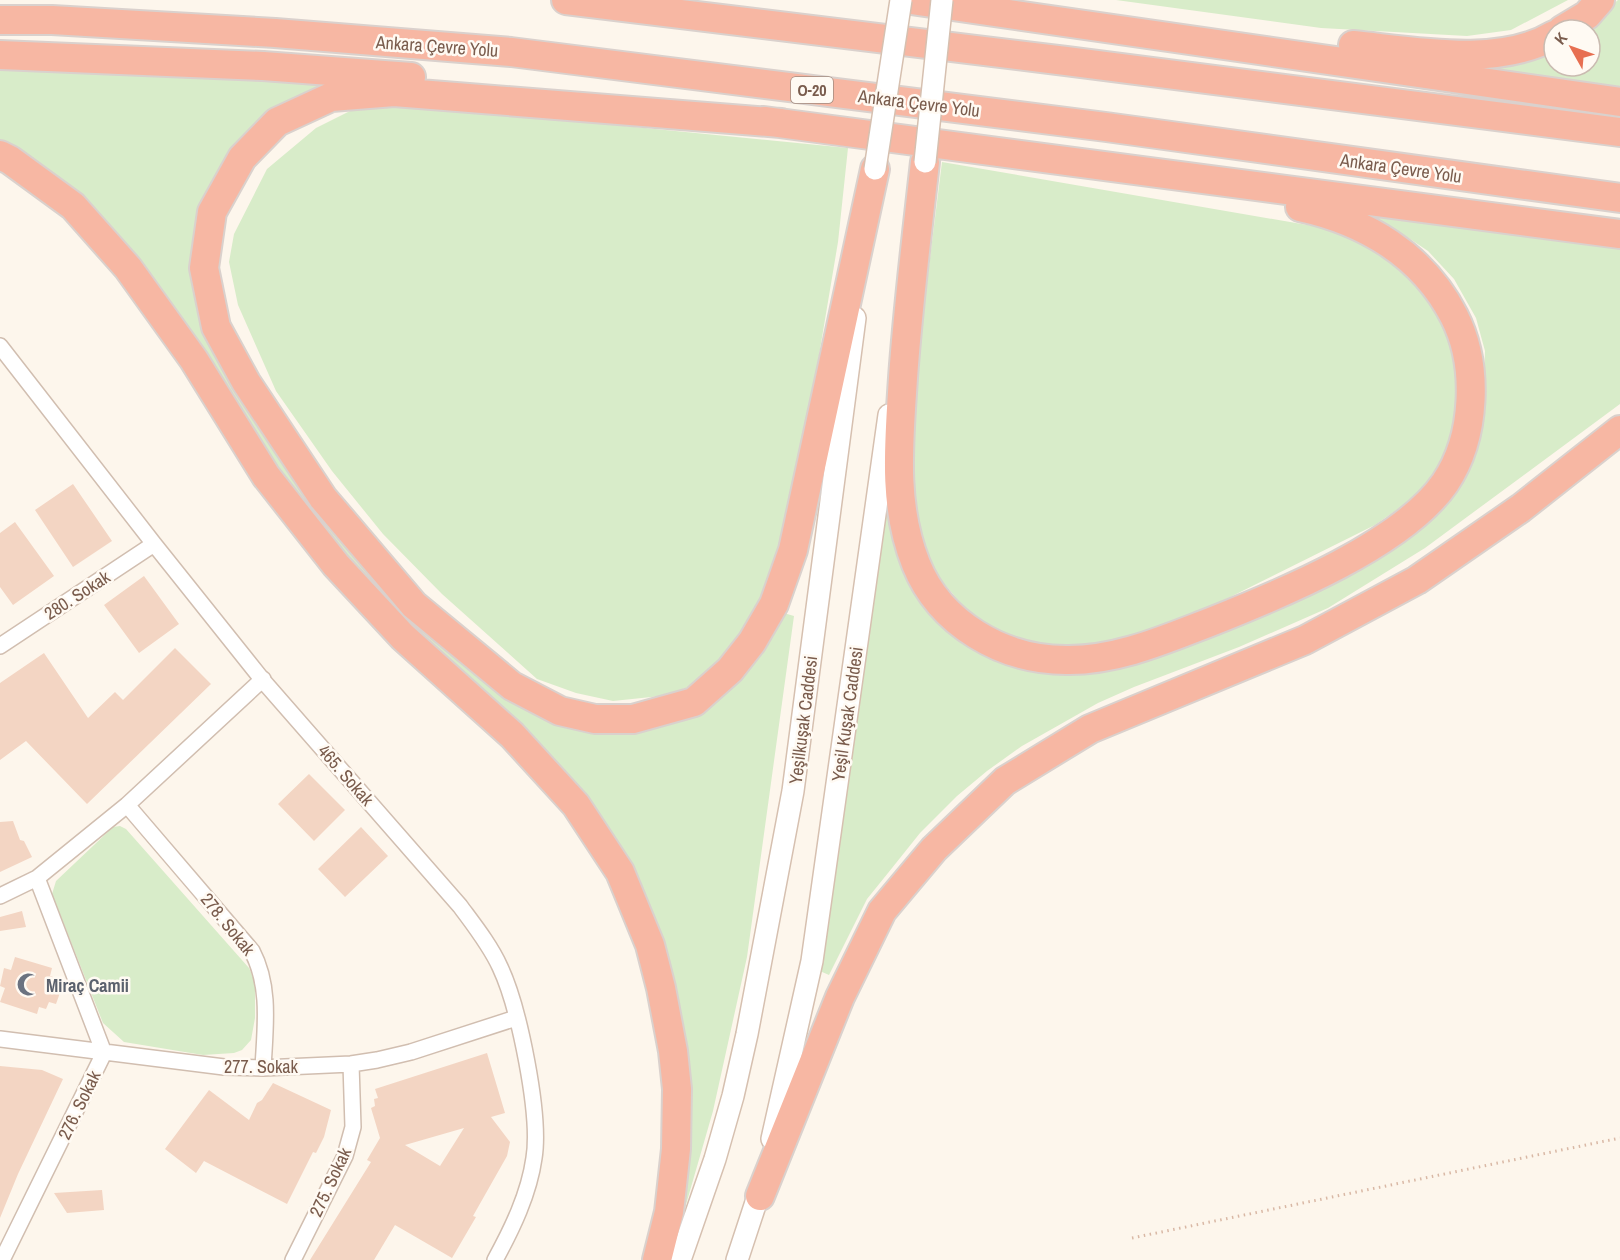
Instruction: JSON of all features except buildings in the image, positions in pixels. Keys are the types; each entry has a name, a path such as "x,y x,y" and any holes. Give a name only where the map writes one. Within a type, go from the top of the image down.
{"highway":[{"path":"566,0 1620,132"},
{"path":"911,0 1620,102"},
{"path":"1582,18 1600,0"},
{"path":"998,12 1462,55 1505,51 1542,41"},
{"name":"Ankara Çevre Yolu","path":"0,20 52,20 263,33 511,52 1106,127 1620,198"},
{"path":"0,55 263,66 525,85 781,123 1620,234"},
{"path":"781,123 394,92 331,97 276,122 242,158 212,212 204,268 216,327 246,382 323,498 414,605 512,686 560,711 595,719 633,719 694,702 730,670 752,642 774,604 793,550 875,169"},
{"path":"0,155 73,206 128,268 194,360 266,476 336,565 403,637 512,735 576,805 620,872 650,945 673,1051 677,1089 676,1149 669,1212 657,1260"},
{"path":"925,162 906,332 899,438 899,491 907,536 926,584 945,608 970,631 1005,649 1045,659 1066,660 1106,657 1184,632 1300,584 1384,537 1418,511 1443,485 1453,469 1464,442 1470,414 1469,370 1458,325 1448,304 1419,266 1399,249 1350,222 1319,211 1071,162"},
{"path":"760,1196 840,997 882,911 934,849 1005,781 1090,729 1305,640 1417,580 1521,508 1620,430"}],"main road":[{"name":"Yeşilkuşak Caddesi","path":"680,1260 715,1159 733,1096 793,791 875,169 901,0"},
{"name":"Yeşil Kuşak Caddesi","path":"737,1260 760,1196 812,961 925,162 942,0"}],"street":[{"name":"465. Sokak","path":"0,346 154,544 263,679 460,906 483,937 499,965 516,1018 529,1080 535,1134 534,1156 526,1192 507,1239 495,1260"},
{"name":"280. Sokak","path":"0,646 154,544"},
{"path":"0,896 37,878 127,805 263,679"},
{"name":"278. Sokak","path":"127,805 252,951 258,962 265,992 263,1068"},
{"name":"276. Sokak","path":"2,1260 104,1053 37,878"},
{"name":"277. Sokak","path":"0,1039 224,1067 263,1068 351,1064 377,1060 411,1052 516,1018"},
{"name":"275. Sokak","path":"293,1260 345,1155 353,1127 351,1064"}],"path":[{"path":"1132,1238 1620,1138"}],"green space":[{"path":"1116,0 1568,0 1511,30 1467,36 1321,28"},
{"path":"1620,0 1620,97 1486,78 1487,62 1542,51 1542,78 1602,78 1602,18 1598,18"},
{"path":"0,63 340,73 338,88 272,112 193,282 311,500 558,719 698,707 777,611 794,616 747,957 713,1111 685,1208 673,1204 685,1071 619,852 326,549 191,350 0,149"},
{"path":"411,105 848,148 838,242 785,558 762,619 701,683 661,696 613,701 576,693 537,679 442,594 383,534 332,471 276,391 238,305 229,262 234,234 267,169 316,128 354,109"},
{"path":"942,162 1336,230 1376,249 1434,297 1462,376 1448,459 1418,495 1375,525 1182,621 1069,653 1026,646 996,631 963,606 936,574 918,533 911,476 915,378"},
{"path":"1376,205 1620,242 1620,404 1425,548 1328,608 1239,647 1098,703 1022,746 957,796 920,833 867,899 829,975 813,968 879,511 893,514 906,574 1046,670 1404,541 1484,383 1485,351 1476,318 1454,279 1428,251 1392,227 1370,216"},
{"path":"120,826 126,829 249,968 255,982 255,1018 251,1040 242,1050 234,1053 203,1055 124,1042 103,1023 52,894 56,881 113,827"}],"place":[{"name":"Miraç Camii","path":"28,985"}]}
